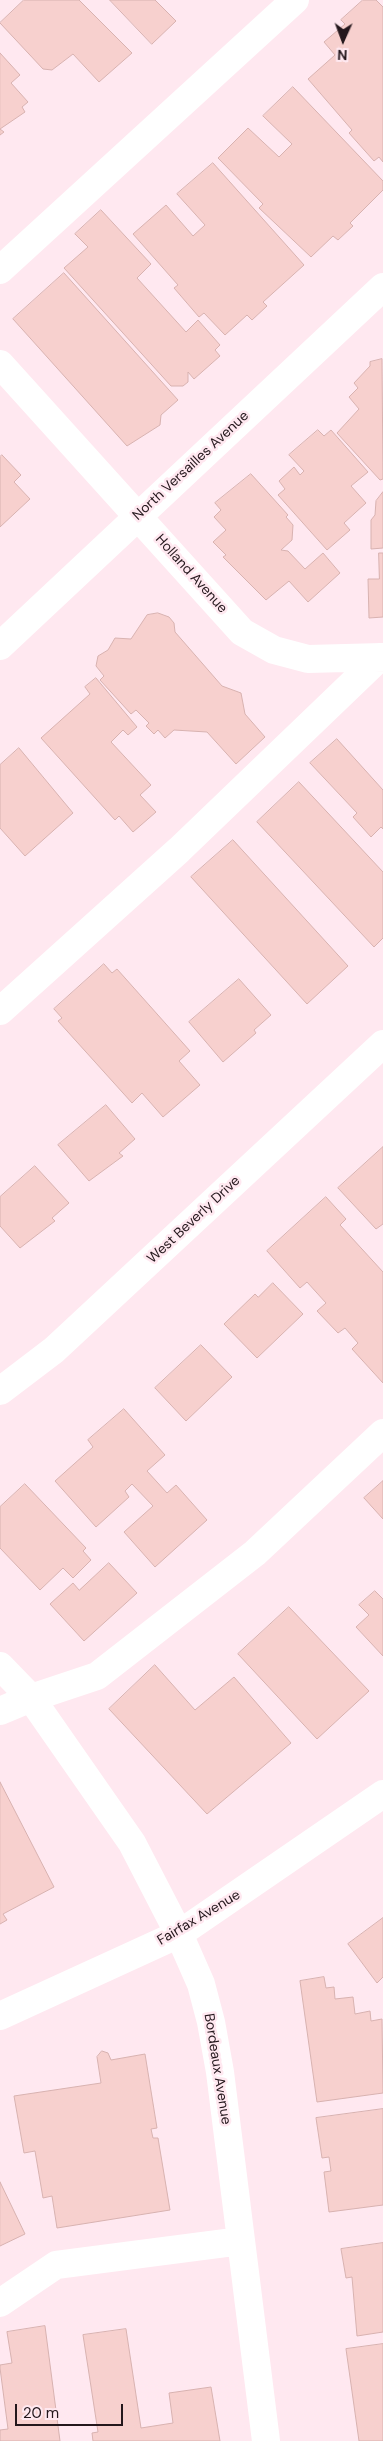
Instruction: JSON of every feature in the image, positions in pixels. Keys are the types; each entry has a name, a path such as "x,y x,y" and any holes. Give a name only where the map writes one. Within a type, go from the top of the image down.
{"street":[{"path":"0,270 295,0"},
{"name":"North Versailles Avenue","path":"0,646 383,287"},
{"name":"Holland Avenue","path":"0,364 242,632 274,650 308,659 382,657"},
{"path":"0,1011 179,850 382,657"},
{"name":"West Beverly Drive","path":"0,1391 54,1350 383,1044"},
{"path":"0,1712 31,1698 98,1676 256,1552 383,1433"},
{"name":"Bordeaux Avenue","path":"0,1666 31,1698 132,1843 179,1934 201,1984 212,2022 266,2441"},
{"name":"Fairfax Avenue","path":"0,2016 179,1934 383,1794"},
{"path":"0,2303 56,2265 241,2241"}],"building":[{"path":"24,0 79,0 132,53 99,82 73,54 52,70 43,69 0,23"},
{"path":"110,0 155,0 176,21 152,44"},
{"path":"363,0 376,0 383,7 383,162 379,157 374,161 349,133 352,130 308,79 335,55 324,42 345,24 341,20"},
{"path":"0,53 20,75 11,83 28,102 22,107 25,112 0,129"},
{"path":"293,87 383,181 383,190 350,223 353,226 338,240 333,236 311,257 259,208 263,204 218,158 248,128 279,157 292,144 263,116"},
{"path":"213,163 304,265 263,302 267,306 252,320 247,315 225,335 204,313 199,317 174,288 178,285 133,234 166,205 193,236 205,225 177,194"},
{"path":"101,210 151,264 137,278 186,332 198,320 220,345 215,350 220,356 194,379 188,372 188,382 183,386 171,386 64,268 88,247 75,234"},
{"path":"64,273 178,400 161,415 160,425 127,446 13,319"},
{"path":"382,359 383,479 380,480 337,433 359,409 349,397 358,388 354,383 370,366 370,362"},
{"path":"318,430 324,436 331,430 368,472 351,486 366,503 344,523 350,530 327,550 278,495 285,489 279,481 294,467 300,475 304,471 289,455"},
{"path":"2,455 21,475 14,482 30,499 0,527 0,457"},
{"path":"251,474 288,515 286,517 293,525 292,540 281,550 288,551 305,569 323,553 340,573 308,602 289,581 266,600 223,557 226,555 213,542 226,530 214,517 221,510 215,503"},
{"path":"383,492 383,548 371,549 371,520 375,515 376,501"},
{"path":"379,553 383,553 383,617 369,618 368,579 379,579"},
{"path":"158,613 169,617 174,623 175,632 222,686 241,693 245,714 265,737 236,764 207,732 174,730 165,738 158,730 154,734 146,726 149,723 136,710 131,714 100,680 104,676 96,666 98,656 108,650 115,638 131,639 147,615"},
{"path":"96,678 137,727 128,735 123,730 111,742 151,785 140,795 156,812 133,832 119,816 115,820 41,738 90,694 85,687"},
{"path":"337,739 383,790 383,829 381,827 371,837 353,817 357,813 310,763"},
{"path":"19,748 73,813 25,856 0,828 0,765"},
{"path":"299,782 383,872 383,938 374,947 257,822"},
{"path":"233,840 348,966 307,1004 191,877"},
{"path":"104,964 112,973 117,969 190,1051 179,1061 200,1085 163,1117 142,1093 132,1103 58,1021 62,1018 54,1009"},
{"path":"239,979 271,1015 254,1030 256,1033 223,1062 189,1022"},
{"path":"106,1105 135,1139 119,1153 123,1156 89,1181 58,1145"},
{"path":"383,1147 383,1224 376,1229 338,1188"},
{"path":"35,1166 69,1203 52,1218 55,1221 20,1248 0,1226 0,1197"},
{"path":"326,1197 346,1219 340,1225 383,1272 383,1383 352,1349 358,1343 345,1328 338,1333 317,1311 326,1303 307,1282 300,1288 267,1251"},
{"path":"273,1283 303,1314 257,1358 224,1324 255,1294 258,1297"},
{"path":"201,1345 232,1377 186,1421 155,1388"},
{"path":"124,1409 165,1455 147,1471 167,1493 176,1485 207,1520 155,1567 124,1532 153,1506 132,1484 125,1491 129,1497 96,1527 55,1481 93,1447 88,1440"},
{"path":"383,1481 383,1519 364,1498"},
{"path":"25,1484 86,1548 83,1551 91,1560 73,1578 63,1568 40,1590 0,1548 0,1507"},
{"path":"109,1563 137,1593 84,1641 50,1604 73,1583 79,1590"},
{"path":"375,1591 383,1599 383,1656 356,1627 369,1615 359,1605"},
{"path":"289,1607 369,1691 317,1739 238,1654"},
{"path":"155,1665 195,1710 234,1677 291,1743 207,1814 109,1709"},
{"path":"0,1782 54,1887 3,1914 7,1920 0,1924"},
{"path":"383,1918 383,1977 377,1983 348,1944"},
{"path":"324,1977 326,1988 334,1987 335,1999 353,1997 355,2014 370,2011 371,2021 382,2019 383,2093 317,2102 300,1981"},
{"path":"102,2051 108,2053 111,2060 145,2054 157,2128 151,2129 153,2138 158,2138 170,2210 57,2228 52,2196 43,2198 35,2151 24,2153 14,2096 101,2083 97,2057"},
{"path":"383,2109 383,2205 329,2212 324,2172 331,2171 329,2157 322,2158 316,2118"},
{"path":"0,2182 25,2234 0,2246"},
{"path":"383,2243 383,2332 357,2336 352,2277 346,2278 341,2249"},
{"path":"45,2326 60,2441 0,2441 0,2430 8,2429 0,2368 0,2365 12,2363 7,2332"},
{"path":"126,2329 141,2428 173,2423 169,2393 211,2387 220,2441 93,2441 92,2433 98,2432 83,2335"},
{"path":"383,2344 383,2441 359,2441 346,2349"}]}
